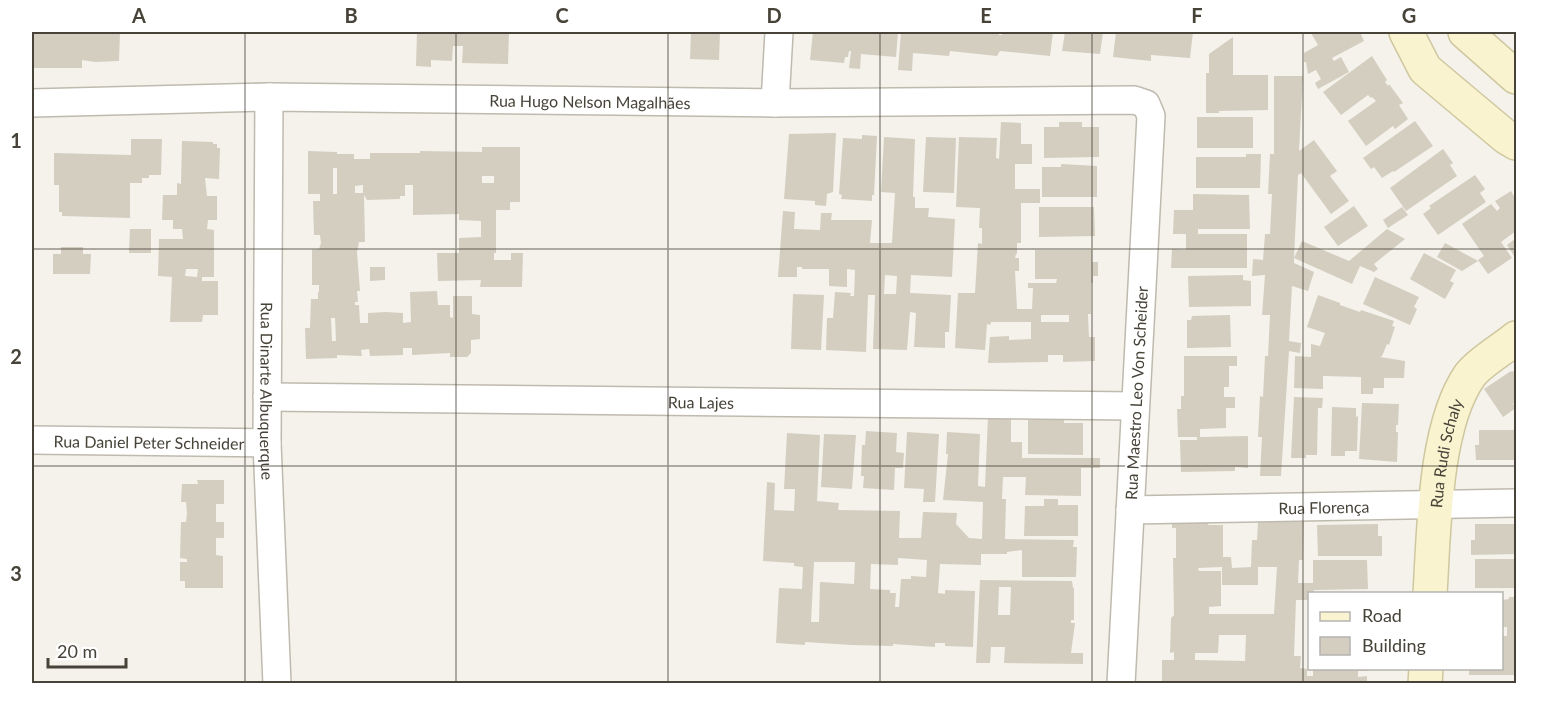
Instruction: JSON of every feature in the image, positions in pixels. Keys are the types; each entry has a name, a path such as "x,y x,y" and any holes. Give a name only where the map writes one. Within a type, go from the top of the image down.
{"street":[{"path":"775,103 779,32"},
{"path":"1406,32 1425,69 1516,143"},
{"path":"1465,32 1516,77"},
{"name":"Rua Hugo Nelson Magalhães","path":"32,103 269,97 775,103 1134,100 1146,104"},
{"name":"Rua Dinarte Albuquerque","path":"269,97 267,443 277,684"},
{"name":"Rua Maestro Leo Von Scheider","path":"1121,684 1151,116 1146,104"},
{"name":"Rua Rudi Schaly","path":"1430,592 1436,503 1447,428 1457,397 1472,373 1516,338"},
{"name":"Rua Lajes","path":"267,397 1135,406"},
{"name":"Rua Daniel Peter Schneider","path":"32,440 267,443"},
{"name":"Rua Florença","path":"1130,510 1516,503"}],"building":[{"path":"32,32 120,32 119,61 82,60 82,68 32,68"},
{"path":"417,32 509,32 508,64 462,63 463,46 453,46 452,61 431,60 431,67 416,66"},
{"path":"691,32 720,32 719,60 690,59"},
{"path":"813,32 898,32 896,57 861,54 860,69 849,68 851,51 848,57 845,57 844,63 810,60"},
{"path":"901,32 999,32 999,35 1002,35 1002,32 1053,32 1050,56 1000,51 997,56 950,51 949,56 913,53 912,71 898,70"},
{"path":"1065,32 1103,32 1100,54 1062,51"},
{"path":"1116,32 1193,32 1190,58 1151,55 1151,61 1113,57"},
{"path":"1360,32 1364,41 1332,58 1334,61 1341,57 1349,72 1318,89 1315,83 1321,79 1316,70 1308,74 1306,62 1304,62 1304,53 1318,45 1311,33"},
{"path":"1233,37 1233,75 1268,75 1268,110 1206,113 1206,73 1209,73 1209,54"},
{"path":"1372,56 1387,80 1385,82 1403,103 1399,105 1408,119 1395,129 1393,126 1366,146 1348,121 1376,101 1368,95 1341,115 1323,92"},
{"path":"1274,76 1303,76 1299,151 1314,140 1337,171 1330,176 1349,201 1331,214 1301,173 1298,175 1294,263 1314,272 1308,291 1292,286 1289,341 1301,343 1300,353 1289,351 1281,476 1260,476 1262,437 1258,437 1260,396 1263,397 1270,315 1262,315 1265,275 1252,276 1253,259 1263,260 1265,234 1270,234 1272,194 1268,194 1270,154 1274,154"},
{"path":"1197,117 1253,117 1253,148 1197,148"},
{"path":"1415,121 1433,146 1382,178 1363,158"},
{"path":"1001,122 1021,123 1021,144 1032,144 1032,164 1015,164 1015,189 1040,189 1040,203 1021,203 1021,243 1017,243 1015,258 1019,258 1019,271 1015,271 1017,309 1032,309 1033,288 1028,288 1028,283 1056,283 1057,279 1035,279 1035,250 1092,250 1092,262 1098,262 1098,276 1093,276 1093,283 1091,283 1091,314 1088,314 1089,337 1095,337 1095,361 1063,362 1063,355 1048,355 1048,362 988,363 990,337 1009,336 1009,340 1031,339 1031,322 991,322 990,325 987,324 985,350 955,348 958,293 975,293 978,243 982,244 982,228 979,228 980,208 956,207 959,137 997,138 996,158 999,159","holes":["1041,315 1069,315 1069,322 1041,322"]},
{"path":"1059,122 1082,122 1082,127 1099,127 1099,157 1044,158 1044,127 1059,127"},
{"path":"836,133 833,192 827,194 826,206 815,205 815,201 784,199 789,134"},
{"path":"862,135 877,136 874,195 872,195 872,201 841,199 842,195 839,194 843,138 862,139"},
{"path":"884,137 915,139 913,197 915,197 915,208 929,208 928,217 955,219 952,277 911,275 910,293 951,295 949,332 945,332 945,348 914,347 916,313 910,312 907,350 873,349 875,295 868,295 866,352 826,350 827,318 833,318 835,292 851,293 850,296 854,296 855,270 847,269 847,287 829,286 829,269 797,267 797,277 778,277 783,211 795,212 794,229 820,230 821,213 832,213 831,220 872,220 870,243 892,243 895,193 881,192","holes":["885,275 897,276 896,294 884,294"]},
{"path":"926,137 956,138 954,193 923,192"},
{"path":"131,139 162,139 161,175 149,175 149,178 142,178 142,183 130,183 130,218 62,216 62,212 59,212 59,185 54,185 54,153 131,155"},
{"path":"182,141 217,144 217,148 220,148 219,179 205,178 207,196 217,196 217,220 208,220 207,229 214,230 214,277 202,277 202,281 218,281 218,315 203,315 202,322 170,322 172,277 158,276 159,239 183,239 182,229 173,229 173,220 162,220 163,195 177,195 177,183 181,184","holes":["186,269 198,269 197,277 185,276"]},
{"path":"482,147 520,147 520,202 510,202 510,210 496,210 494,260 511,260 511,253 523,253 522,287 480,287 481,280 438,281 437,253 459,253 459,238 481,237 481,221 459,220 459,214 413,215 413,185 405,185 405,196 400,196 400,199 367,200 364,195 365,242 359,242 357,252 360,291 357,291 358,302 355,302 355,305 359,305 360,323 368,323 368,313 386,312 403,313 403,323 411,322 410,292 437,291 438,305 450,305 450,317 453,318 453,296 472,296 472,314 480,315 480,339 471,340 471,353 467,357 450,357 450,353 412,355 412,348 403,348 403,355 370,356 369,349 361,350 362,356 337,355 337,358 306,359 305,328 310,328 311,299 318,299 319,292 319,285 312,285 312,250 319,249 321,243 320,235 314,235 313,201 320,201 320,194 308,194 308,151 354,154 354,159 370,159 370,153 482,152","holes":["333,168 337,168 337,194 333,194","482,176 494,176 494,183 482,183","363,185 363,193 355,193 355,186","331,318 335,318 336,341 332,341"]},
{"path":"1443,149 1453,163 1450,165 1457,176 1406,211 1390,188"},
{"path":"1246,154 1261,154 1260,188 1196,188 1196,157 1246,157"},
{"path":"1061,164 1097,166 1097,197 1042,197 1042,167 1061,167"},
{"path":"1475,175 1485,189 1480,193 1486,202 1438,235 1423,214 1431,208 1429,206"},
{"path":"1511,191 1516,200 1516,231 1501,242 1512,258 1488,274 1478,260 1484,256 1462,224 1491,204 1497,211 1500,208 1495,201"},
{"path":"1193,194 1249,195 1250,229 1198,229 1198,234 1247,234 1247,268 1171,268 1172,249 1186,250 1186,234 1173,234 1174,210 1193,210"},
{"path":"1354,206 1368,226 1338,246 1324,227"},
{"path":"1039,207 1094,207 1095,236 1039,237"},
{"path":"1402,207 1408,215 1388,228 1383,220"},
{"path":"130,229 151,229 151,253 129,253"},
{"path":"1387,229 1405,239 1374,264 1378,269 1374,272 1360,266 1352,284 1294,258 1302,241 1349,261"},
{"path":"1516,238 1516,259 1507,245"},
{"path":"1445,243 1478,261 1462,271 1437,257"},
{"path":"61,247 83,247 83,254 91,254 90,274 53,274 53,254 61,254"},
{"path":"1424,253 1456,270 1450,281 1454,283 1445,299 1410,279"},
{"path":"370,267 385,267 385,280 370,281"},
{"path":"1243,275 1243,280 1251,281 1251,306 1189,307 1188,276"},
{"path":"1375,277 1419,297 1410,325 1363,304"},
{"path":"793,294 824,295 821,350 791,349"},
{"path":"1318,295 1360,312 1361,310 1394,321 1392,326 1395,327 1389,345 1387,344 1380,357 1405,361 1404,378 1384,378 1384,388 1373,388 1373,394 1361,394 1361,377 1323,376 1323,389 1294,388 1295,356 1311,357 1311,344 1320,346 1325,333 1307,327"},
{"path":"1230,315 1231,347 1187,348 1187,320 1191,320 1192,316"},
{"path":"1184,356 1237,356 1237,366 1229,366 1229,387 1224,387 1224,397 1235,397 1235,408 1226,408 1226,428 1200,429 1200,437 1248,436 1248,468 1235,467 1235,471 1181,472 1180,440 1197,440 1197,437 1178,437 1177,409 1181,409 1181,396 1184,396"},
{"path":"1516,369 1516,402 1513,404 1516,408 1503,417 1484,389"},
{"path":"1294,397 1323,398 1322,408 1318,408 1317,455 1291,458"},
{"path":"1362,403 1399,404 1398,425 1396,425 1396,432 1398,432 1397,462 1359,459"},
{"path":"1332,407 1356,408 1356,417 1358,416 1357,451 1345,451 1345,456 1331,456"},
{"path":"988,416 1011,416 1011,442 1022,442 1022,458 1100,458 1100,468 1081,468 1081,496 1025,495 1026,477 1003,477 1002,499 1006,499 1005,539 1074,540 1073,547 1077,547 1076,577 1022,577 1022,550 1007,552 1007,554 981,554 981,565 940,564 938,593 945,594 945,590 975,591 973,647 945,646 945,643 935,643 935,647 893,644 893,646 776,643 779,588 802,589 803,567 794,566 794,563 763,561 767,482 775,483 774,510 794,511 795,489 784,489 787,433 820,435 817,501 839,503 838,510 900,511 899,538 921,538 923,512 957,513 956,524 969,538 982,539 983,502 943,500 948,454 946,454 947,432 980,434 978,486 985,487","holes":["898,558 927,560 926,577 911,576 911,579 901,579 899,607 895,607 896,593 890,593 890,590 870,589 871,564 898,565","814,562 855,562 854,584 820,582 819,622 811,622"]},
{"path":"1028,420 1064,420 1064,423 1083,423 1083,455 1028,454"},
{"path":"1479,430 1516,430 1516,460 1476,460 1475,445 1479,445"},
{"path":"866,431 897,433 896,452 904,453 903,468 895,468 894,490 863,488 862,445 865,445"},
{"path":"907,432 939,434 935,502 923,502 924,489 904,488"},
{"path":"824,434 856,435 852,489 821,487"},
{"path":"197,480 224,480 224,504 216,504 216,522 224,522 224,538 216,538 216,555 223,556 223,588 185,588 185,581 180,581 180,562 187,562 187,559 180,558 181,522 186,522 187,513 186,502 181,502 182,484 198,484"},
{"path":"1044,499 1058,499 1058,505 1078,505 1078,536 1024,536 1025,506 1044,506"},
{"path":"1304,521 1303,560 1299,560 1298,583 1313,583 1313,560 1367,560 1368,589 1314,590 1308,592 1308,600 1296,600 1294,656 1301,656 1300,668 1307,669 1307,676 1313,676 1313,670 1369,670 1358,671 1358,677 1367,676 1367,684 1162,684 1162,660 1174,660 1174,652 1170,653 1171,618 1174,615 1173,558 1176,558 1176,528 1172,528 1172,522 1209,522 1208,525 1223,525 1223,557 1231,557 1232,568 1251,567 1252,540 1257,540 1258,522","holes":["1222,567 1222,585 1258,585 1258,567 1277,567 1274,614 1209,614 1209,607 1221,606 1221,571 1199,571 1198,568","1219,635 1246,635 1245,661 1195,660 1195,653 1218,653"]},
{"path":"1378,524 1378,536 1382,536 1382,556 1318,556 1317,525"},
{"path":"1475,524 1516,524 1516,554 1471,555 1471,540 1475,540"},
{"path":"1475,559 1516,559 1516,588 1475,588"},
{"path":"980,580 1072,581 1074,620 1071,620 1071,623 1075,623 1071,653 1083,653 1083,664 1004,663 1005,647 991,647 990,663 976,663","holes":["999,587 1011,587 1010,615 998,615"]},
{"path":"1509,597 1516,597 1516,675 1469,675 1469,670 1503,670 1503,636 1507,636 1507,627 1503,627 1503,600 1509,599"}]}
